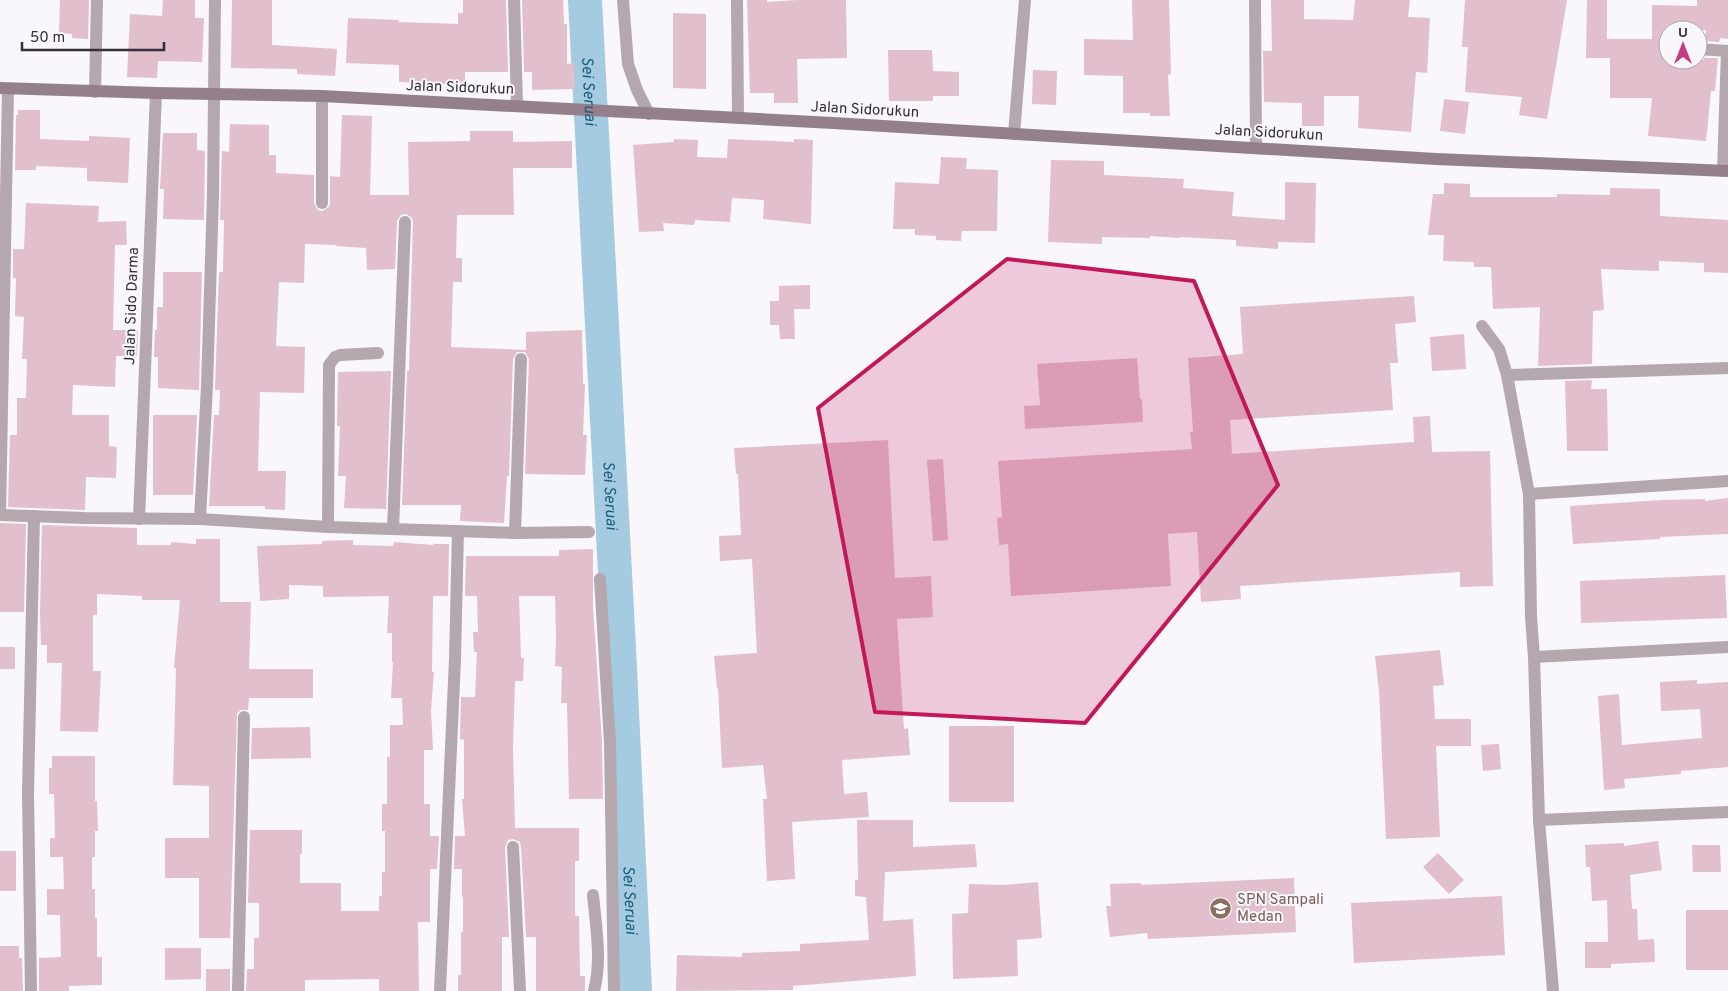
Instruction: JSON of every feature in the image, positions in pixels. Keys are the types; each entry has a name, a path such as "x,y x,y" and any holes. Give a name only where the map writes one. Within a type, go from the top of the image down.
{"street":[{"path":"95,92 98,0"},
{"path":"200,519 208,366 213,194 215,0"},
{"path":"514,0 517,105"},
{"path":"623,0 628,64 637,90 649,114"},
{"path":"737,0 738,118"},
{"path":"1014,134 1025,0"},
{"path":"1255,0 1256,148"},
{"path":"1708,50 1728,51 1725,171"},
{"path":"4,89 0,515 200,519 328,527 515,533 589,532"},
{"name":"Jalan Sidorukun","path":"4,89 322,96 517,105 1436,159 1725,171"},
{"name":"Jalan Sido Darma","path":"139,519 156,93"},
{"path":"322,96 322,203"},
{"path":"393,529 405,222"},
{"path":"1482,326 1499,349 1508,374 1529,494 1531,617 1539,820 1553,991"},
{"path":"328,527 329,365 334,357 340,355 378,353"},
{"path":"515,533 521,359"},
{"path":"1508,374 1728,368"},
{"path":"1529,494 1728,481"},
{"path":"31,991 28,793 34,516"},
{"path":"440,991 458,531"},
{"path":"600,579 610,742 614,991"},
{"path":"1534,657 1728,646"},
{"path":"238,991 244,717"},
{"path":"1539,820 1728,812"},
{"path":"512,847 520,991"},
{"path":"592,896 597,950 594,991"}],"highlighted area":[{"path":"1007,259 1194,281 1278,485 1085,723 875,712 818,408"}],"building":[{"path":"60,0 89,0 88,39 72,38 72,34 59,33"},
{"path":"163,0 195,0 195,18 204,18 202,62 158,61 157,78 127,77 130,14 162,16"},
{"path":"232,0 272,0 272,45 337,49 335,76 297,74 297,69 231,68"},
{"path":"463,0 506,0 508,72 465,72 465,92 446,92 446,84 399,82 399,65 346,63 348,18 458,24 458,13 463,13"},
{"path":"522,0 563,0 564,24 567,24 567,64 574,63 575,89 532,90 532,72 524,72"},
{"path":"747,0 767,0 767,2 846,0 847,58 797,59 798,103 774,103 774,93 750,93"},
{"path":"1132,0 1169,0 1171,74 1168,75 1170,116 1150,116 1150,113 1123,113 1123,76 1084,75 1084,39 1133,40"},
{"path":"1271,0 1304,0 1304,19 1353,20 1355,0 1410,0 1408,17 1430,18 1427,73 1416,72 1411,132 1358,128 1359,96 1324,96 1324,126 1302,126 1302,103 1264,102 1263,51 1272,51"},
{"path":"1465,0 1567,0 1547,119 1519,115 1522,97 1465,92 1468,47 1462,47"},
{"path":"1587,0 1607,0 1607,39 1652,39 1652,5 1697,6 1697,0 1728,0 1728,39 1720,38 1719,42 1708,41 1708,20 1658,20 1658,70 1708,70 1708,58 1718,58 1715,91 1711,91 1706,141 1648,136 1652,98 1610,98 1610,58 1586,58"},
{"path":"673,13 706,14 706,89 673,88"},
{"path":"888,50 932,50 933,71 959,72 959,96 933,96 933,101 889,101"},
{"path":"1033,70 1057,71 1056,105 1032,104"},
{"path":"1444,99 1469,102 1465,134 1440,131"},
{"path":"18,110 40,110 40,139 89,141 89,136 130,138 128,183 87,181 87,168 36,166 36,170 15,170 16,115 18,115"},
{"path":"342,115 372,116 370,195 409,195 408,142 470,141 470,131 513,131 513,142 572,141 572,168 513,168 514,215 457,215 456,258 462,258 462,282 453,282 451,347 526,350 526,332 582,330 583,384 585,384 583,435 587,435 585,475 525,474 529,359 525,352 517,352 513,359 509,476 507,476 504,523 460,521 461,505 402,505 407,371 409,371 413,222 412,218 406,214 401,215 397,221 395,269 367,270 366,248 305,244 304,283 279,282 276,346 305,347 304,393 260,392 258,471 286,471 285,510 265,509 265,506 209,506 214,415 219,415 220,390 215,390 219,272 223,272 224,220 220,220 222,151 229,152 230,124 269,125 269,155 276,155 276,173 314,175 314,203 318,210 322,211 329,207 330,203 330,176 340,177"},
{"path":"163,133 197,133 197,150 205,151 204,220 163,219 164,189 160,189"},
{"path":"674,139 698,140 697,157 727,158 728,139 794,142 794,139 813,140 811,224 763,219 764,200 732,198 730,222 695,220 694,225 663,223 664,231 639,232 633,145 674,142"},
{"path":"941,157 967,158 966,169 998,170 997,231 962,231 961,241 936,240 936,236 915,235 915,229 893,229 895,182 939,184"},
{"path":"1051,160 1104,161 1104,175 1184,179 1183,188 1234,192 1232,216 1285,220 1285,182 1316,183 1315,243 1278,242 1278,249 1236,246 1236,240 1150,236 1150,238 1102,237 1102,244 1048,242"},
{"path":"1444,183 1470,184 1470,197 1557,197 1557,194 1610,195 1610,188 1660,189 1660,216 1728,220 1728,273 1704,272 1704,263 1659,261 1659,271 1601,269 1604,310 1593,311 1592,364 1538,366 1540,307 1493,309 1491,267 1474,267 1474,262 1443,261 1444,235 1428,235 1433,194 1444,194"},
{"path":"26,203 99,206 98,222 126,221 127,245 115,245 113,330 138,330 137,356 116,356 115,387 73,385 72,415 109,415 109,446 117,447 116,478 86,477 85,510 8,507 10,435 17,435 17,398 26,398 27,359 22,359 24,317 15,316 16,278 13,278 13,249 24,249"},
{"path":"163,272 202,272 199,390 158,388 158,357 154,357 155,330 157,330 157,307 163,307"},
{"path":"810,285 810,309 794,309 795,339 780,339 779,325 770,325 770,301 779,301 779,286"},
{"path":"1414,296 1416,322 1395,324 1398,363 1390,363 1393,410 1230,420 1232,454 1414,442 1413,417 1430,416 1432,452 1490,451 1493,586 1460,587 1460,572 1240,586 1241,599 1201,602 1197,532 1168,534 1171,586 1011,596 1008,544 999,545 997,518 1002,517 998,461 1192,449 1190,432 1193,432 1188,358 1243,354 1240,307"},
{"path":"1464,334 1466,369 1432,371 1430,337"},
{"path":"1137,358 1143,422 1025,429 1024,406 1040,405 1037,364"},
{"path":"391,371 386,509 344,508 346,476 338,476 340,426 337,426 338,372"},
{"path":"1592,380 1591,389 1607,389 1608,451 1567,451 1565,381"},
{"path":"153,415 197,415 193,495 153,495"},
{"path":"888,440 895,578 931,576 933,617 897,619 904,729 908,728 910,755 842,760 844,794 867,792 869,817 792,822 795,879 767,881 763,799 767,799 763,765 722,768 718,688 714,656 757,653 752,559 720,561 719,536 741,535 738,474 736,474 734,448"},
{"path":"943,459 948,540 933,541 927,460"},
{"path":"1728,498 1728,534 1573,544 1570,506 1663,500 1705,499 1705,501"},
{"path":"0,523 26,524 24,612 0,612"},
{"path":"42,525 137,528 137,545 171,545 171,542 196,544 196,539 220,539 220,602 251,602 249,669 313,669 313,698 249,698 248,710 241,710 237,713 230,938 199,938 199,878 165,878 165,838 209,838 209,786 173,785 176,668 174,668 180,600 142,600 142,596 97,594 97,615 93,615 93,671 101,671 98,732 60,731 62,663 47,663 47,645 41,645"},
{"path":"353,540 353,545 393,546 394,542 433,545 449,544 448,596 433,596 432,672 434,672 431,710 433,750 424,750 424,804 430,804 430,836 439,836 437,869 430,869 430,922 418,922 419,991 379,991 379,979 305,980 305,991 246,991 247,969 254,969 254,938 259,938 259,903 248,903 250,830 302,830 300,883 341,883 341,911 379,911 379,896 382,896 382,872 385,872 385,831 382,831 382,804 387,804 387,757 390,757 390,725 403,725 402,698 391,698 392,633 387,633 389,596 323,597 323,586 289,585 289,599 260,601 257,546 322,544 322,541"},
{"path":"593,549 593,607 602,742 603,799 569,799 567,703 561,703 562,667 555,666 555,596 519,596 521,658 524,658 523,681 515,681 513,748 515,828 579,828 579,861 575,861 575,916 579,916 580,976 585,976 585,991 536,991 536,937 526,937 521,847 520,842 513,839 508,840 505,847 509,937 502,937 502,991 458,991 458,975 461,975 463,897 462,869 454,869 455,836 465,836 462,799 464,799 464,740 460,739 461,697 475,697 477,652 474,652 473,632 478,632 477,596 465,596 466,556 559,556 559,550"},
{"path":"1725,575 1727,618 1581,623 1580,581"},
{"path":"0,647 15,647 15,669 0,669"},
{"path":"1440,650 1444,685 1433,686 1435,719 1471,719 1471,746 1436,746 1440,837 1386,839 1379,692 1375,656"},
{"path":"1697,680 1697,684 1728,682 1728,767 1681,771 1681,774 1624,779 1625,788 1604,790 1598,696 1619,694 1622,745 1702,738 1700,709 1661,711 1660,682"},
{"path":"949,726 1014,726 1014,802 949,802"},
{"path":"310,727 311,758 251,759 252,728"},
{"path":"1499,744 1501,769 1483,771 1481,745"},
{"path":"52,756 95,756 95,801 97,801 98,831 95,831 95,857 92,857 92,889 95,889 97,957 102,957 102,985 69,986 69,991 39,991 39,958 61,957 60,915 47,915 47,889 64,889 63,857 50,857 50,838 55,838 54,794 49,794 49,768 52,768"},
{"path":"857,820 913,820 913,847 975,844 977,867 885,872 883,921 913,919 916,976 793,986 793,990 676,991 677,955 742,957 742,953 800,951 800,944 869,940 866,897 855,896 855,880 858,880"},
{"path":"1658,841 1662,870 1630,875 1632,909 1637,909 1638,940 1654,939 1655,962 1611,964 1611,968 1585,968 1585,942 1608,942 1607,900 1592,901 1590,867 1586,867 1585,845 1624,843 1624,846"},
{"path":"1692,845 1720,845 1721,872 1693,872"},
{"path":"0,851 16,851 16,891 0,891"},
{"path":"1438,853 1464,880 1449,894 1423,867"},
{"name":"SPN Sampali Medan","path":"1294,878 1296,932 1148,939 1147,933 1110,937 1106,906 1111,906 1110,884 1141,883 1141,885"},
{"path":"1038,882 1042,938 1017,940 1018,976 953,979 952,914 968,913 969,884 1003,885"},
{"path":"1502,896 1505,955 1354,963 1351,903"},
{"path":"1686,910 1728,910 1728,970 1686,970"},
{"path":"0,946 19,946 19,958 22,958 23,991 0,991"},
{"path":"165,948 201,948 201,979 165,980"},
{"path":"206,969 230,969 230,991 206,991"}],"waterway":[{"name":"Sei Seruai","path":"585,0 635,991"}],"place":[{"name":"SPN Sampali Medan","path":"1221,908"}]}
